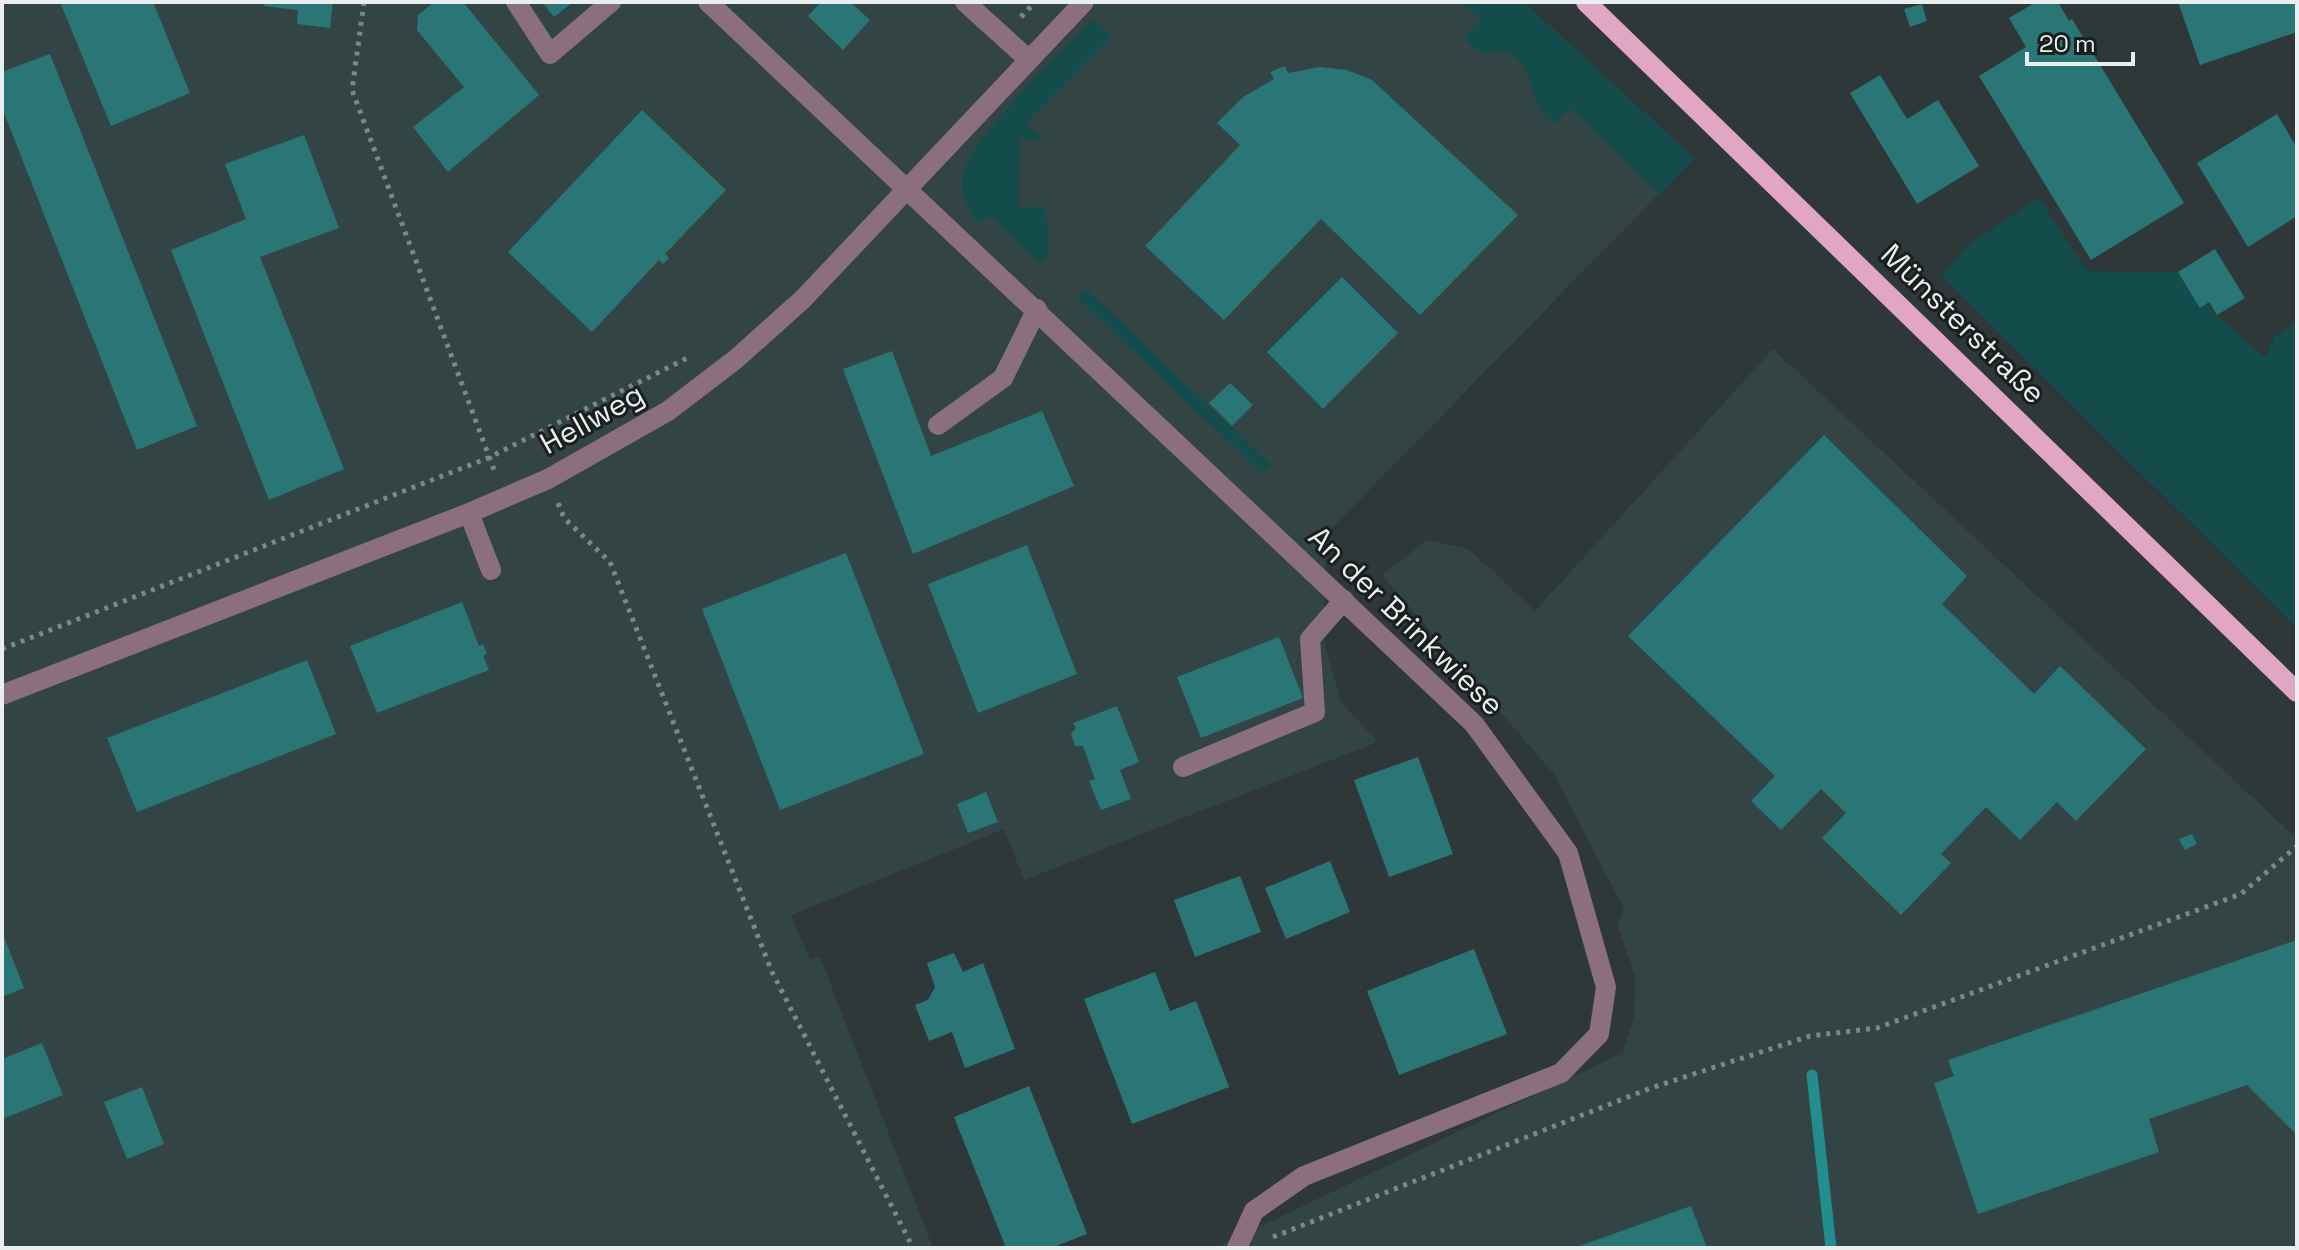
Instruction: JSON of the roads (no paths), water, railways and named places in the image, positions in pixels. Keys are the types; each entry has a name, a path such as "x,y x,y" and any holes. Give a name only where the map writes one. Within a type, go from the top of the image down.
{"main road":[{"name":"Münsterstraße","path":"1586,2 2297,692"}],"street":[{"path":"516,2 550,54 611,2"},
{"name":"An der Brinkwiese","path":"708,2 1474,724 1568,853 1606,987 1599,1034 1561,1073 1304,1176 1254,1211 1237,1248"},
{"path":"965,2 1029,60"},
{"name":"Hellweg","path":"2,695 507,497 548,479 668,411 712,379 803,299 1084,2"},
{"path":"938,425 1003,378 1037,309"},
{"path":"469,513 491,570"},
{"path":"1183,767 1315,712 1310,639 1344,600"}],"waterway":[{"path":"1812,1075 1831,1248"}]}
